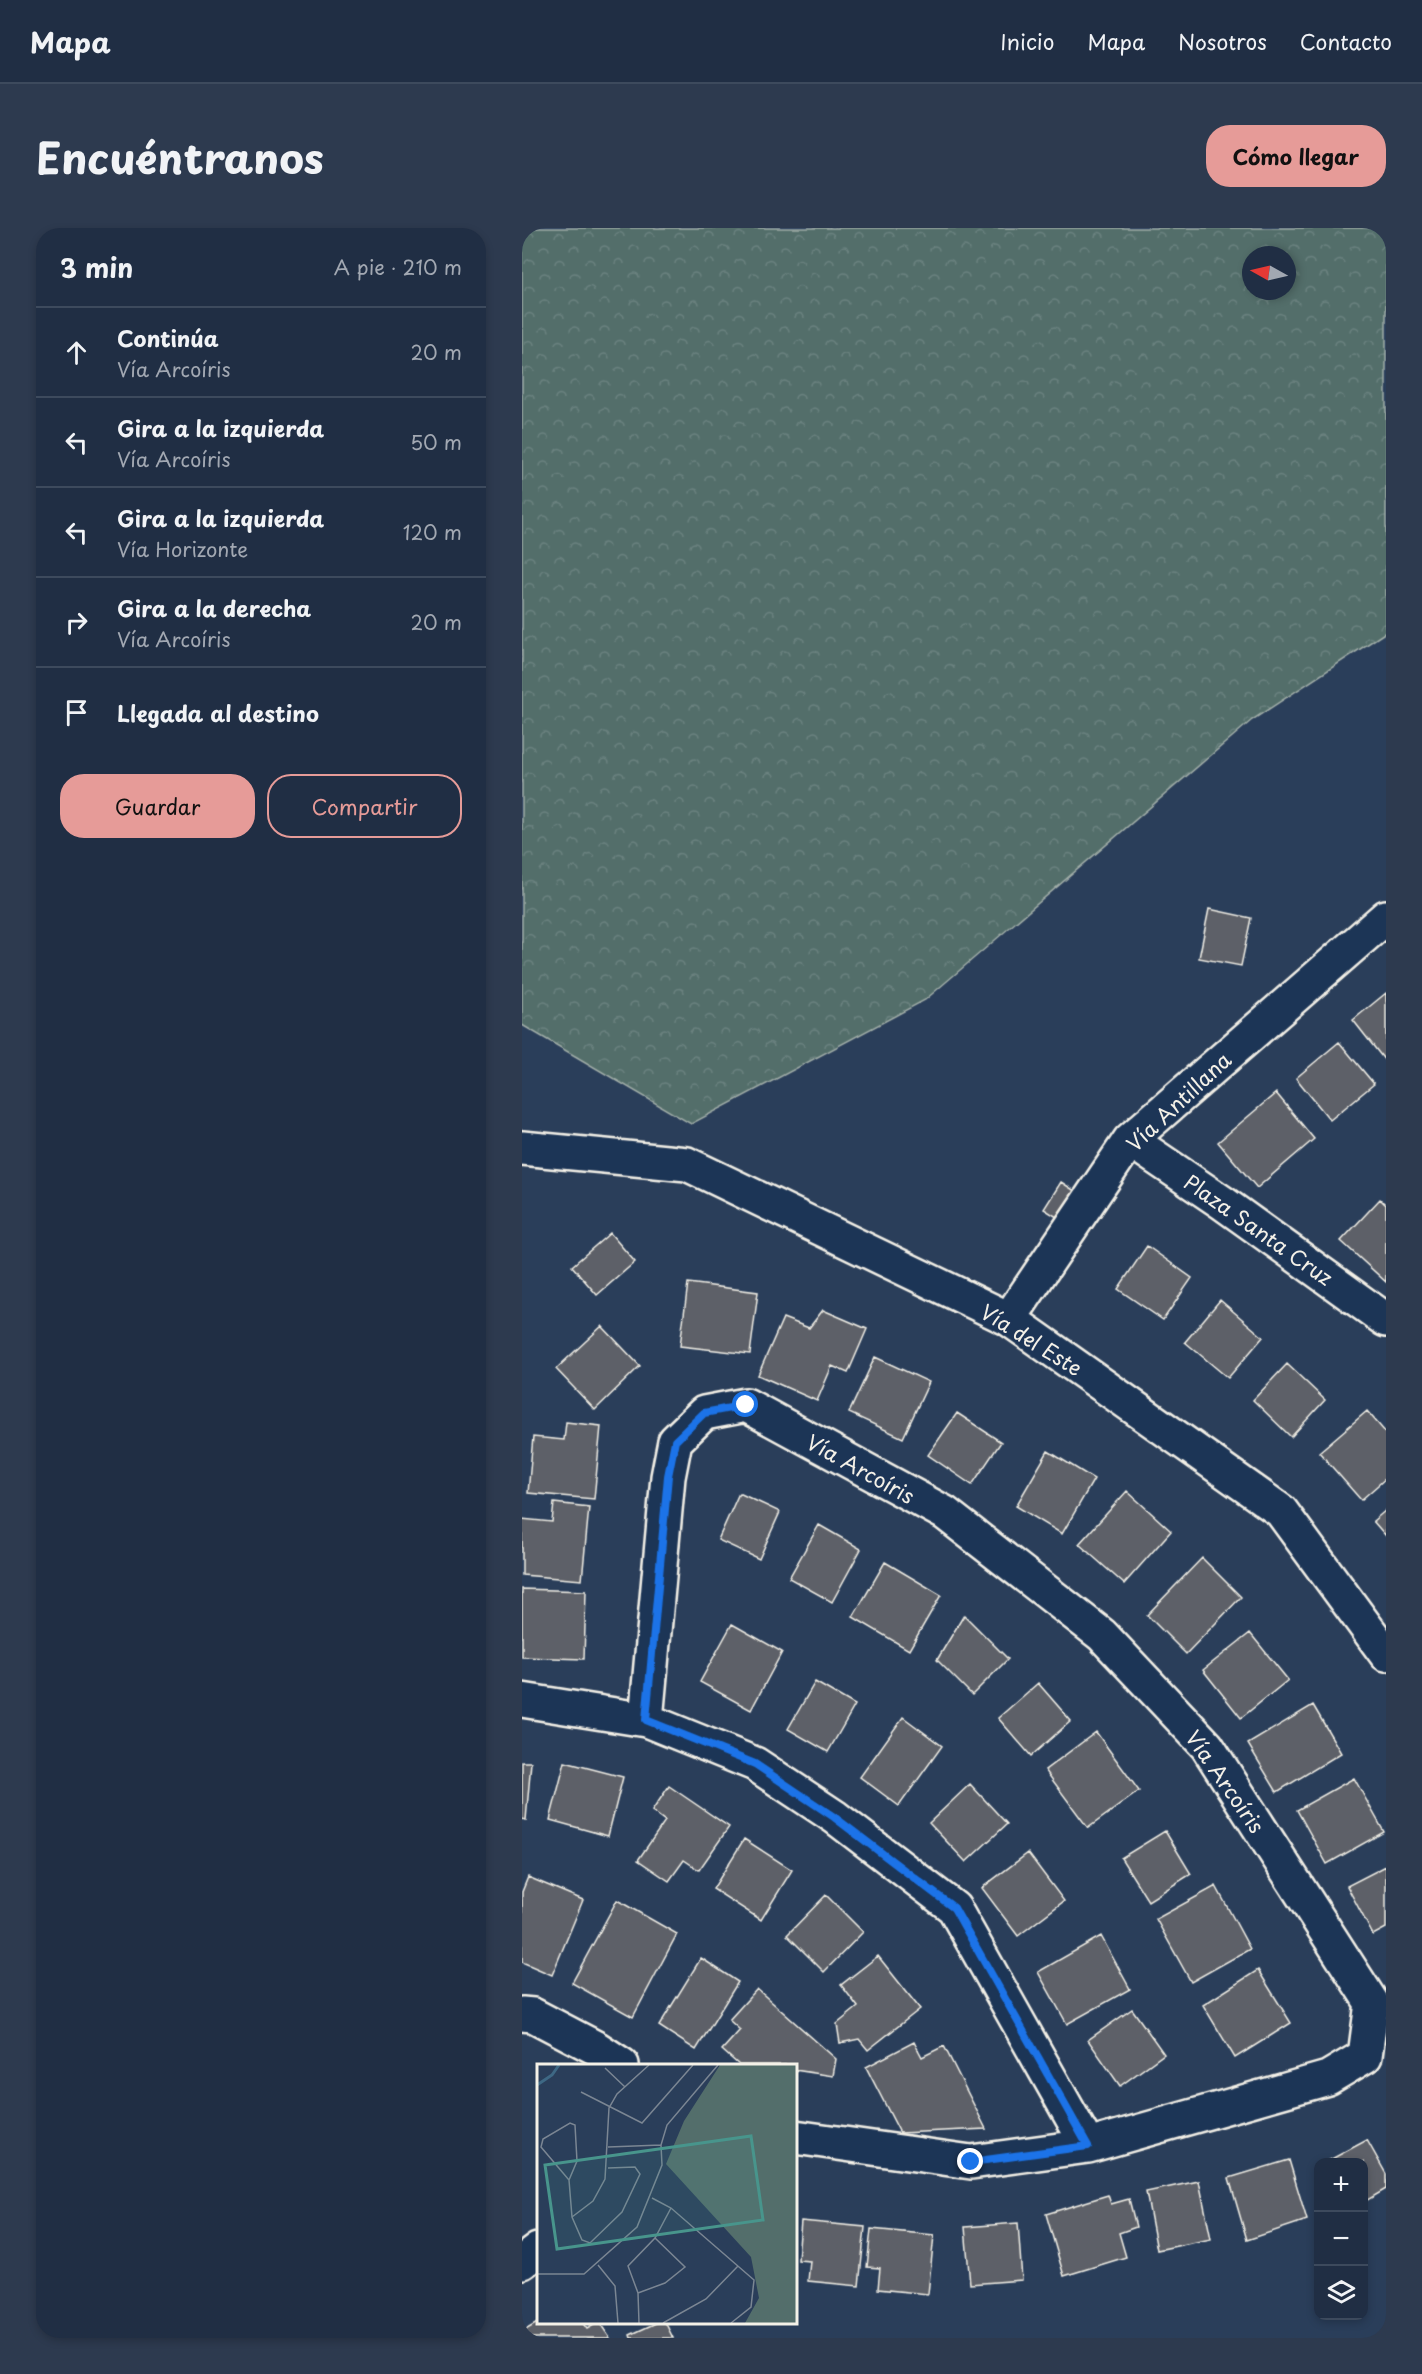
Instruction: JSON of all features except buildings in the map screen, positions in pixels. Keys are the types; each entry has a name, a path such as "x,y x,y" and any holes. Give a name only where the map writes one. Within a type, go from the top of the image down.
{"street":[{"name":"Vía Antillana","path":"1009,1319 1130,1140 1386,917"},
{"name":"Plaza Santa Cruz","path":"1130,1140 1223,1203 1386,1320"},
{"name":"Vía del Este","path":"522,1148 687,1164 1009,1319 1281,1511 1386,1654"},
{"name":"Vía Arcoíris","path":"646,1720 668,1476 675,1441 704,1413 746,1405 945,1513 1102,1635 1207,1746 1372,2003 1365,2056 1328,2078 1088,2146 971,2162 796,2137"},
{"path":"522,1700 646,1720 755,1764 834,1817 954,1908 1088,2146"},
{"path":"522,2014 533,2015 604,2059"},
{"path":"522,2262 537,2251"}],"green space":[{"path":"522,228 1386,228 1386,632 1252,720 925,1000 691,1124 522,1025"}],"route":[{"path":"746,1405 704,1413 675,1441 668,1476 646,1720 755,1764 834,1817 954,1908 1088,2146 971,2162"}]}
